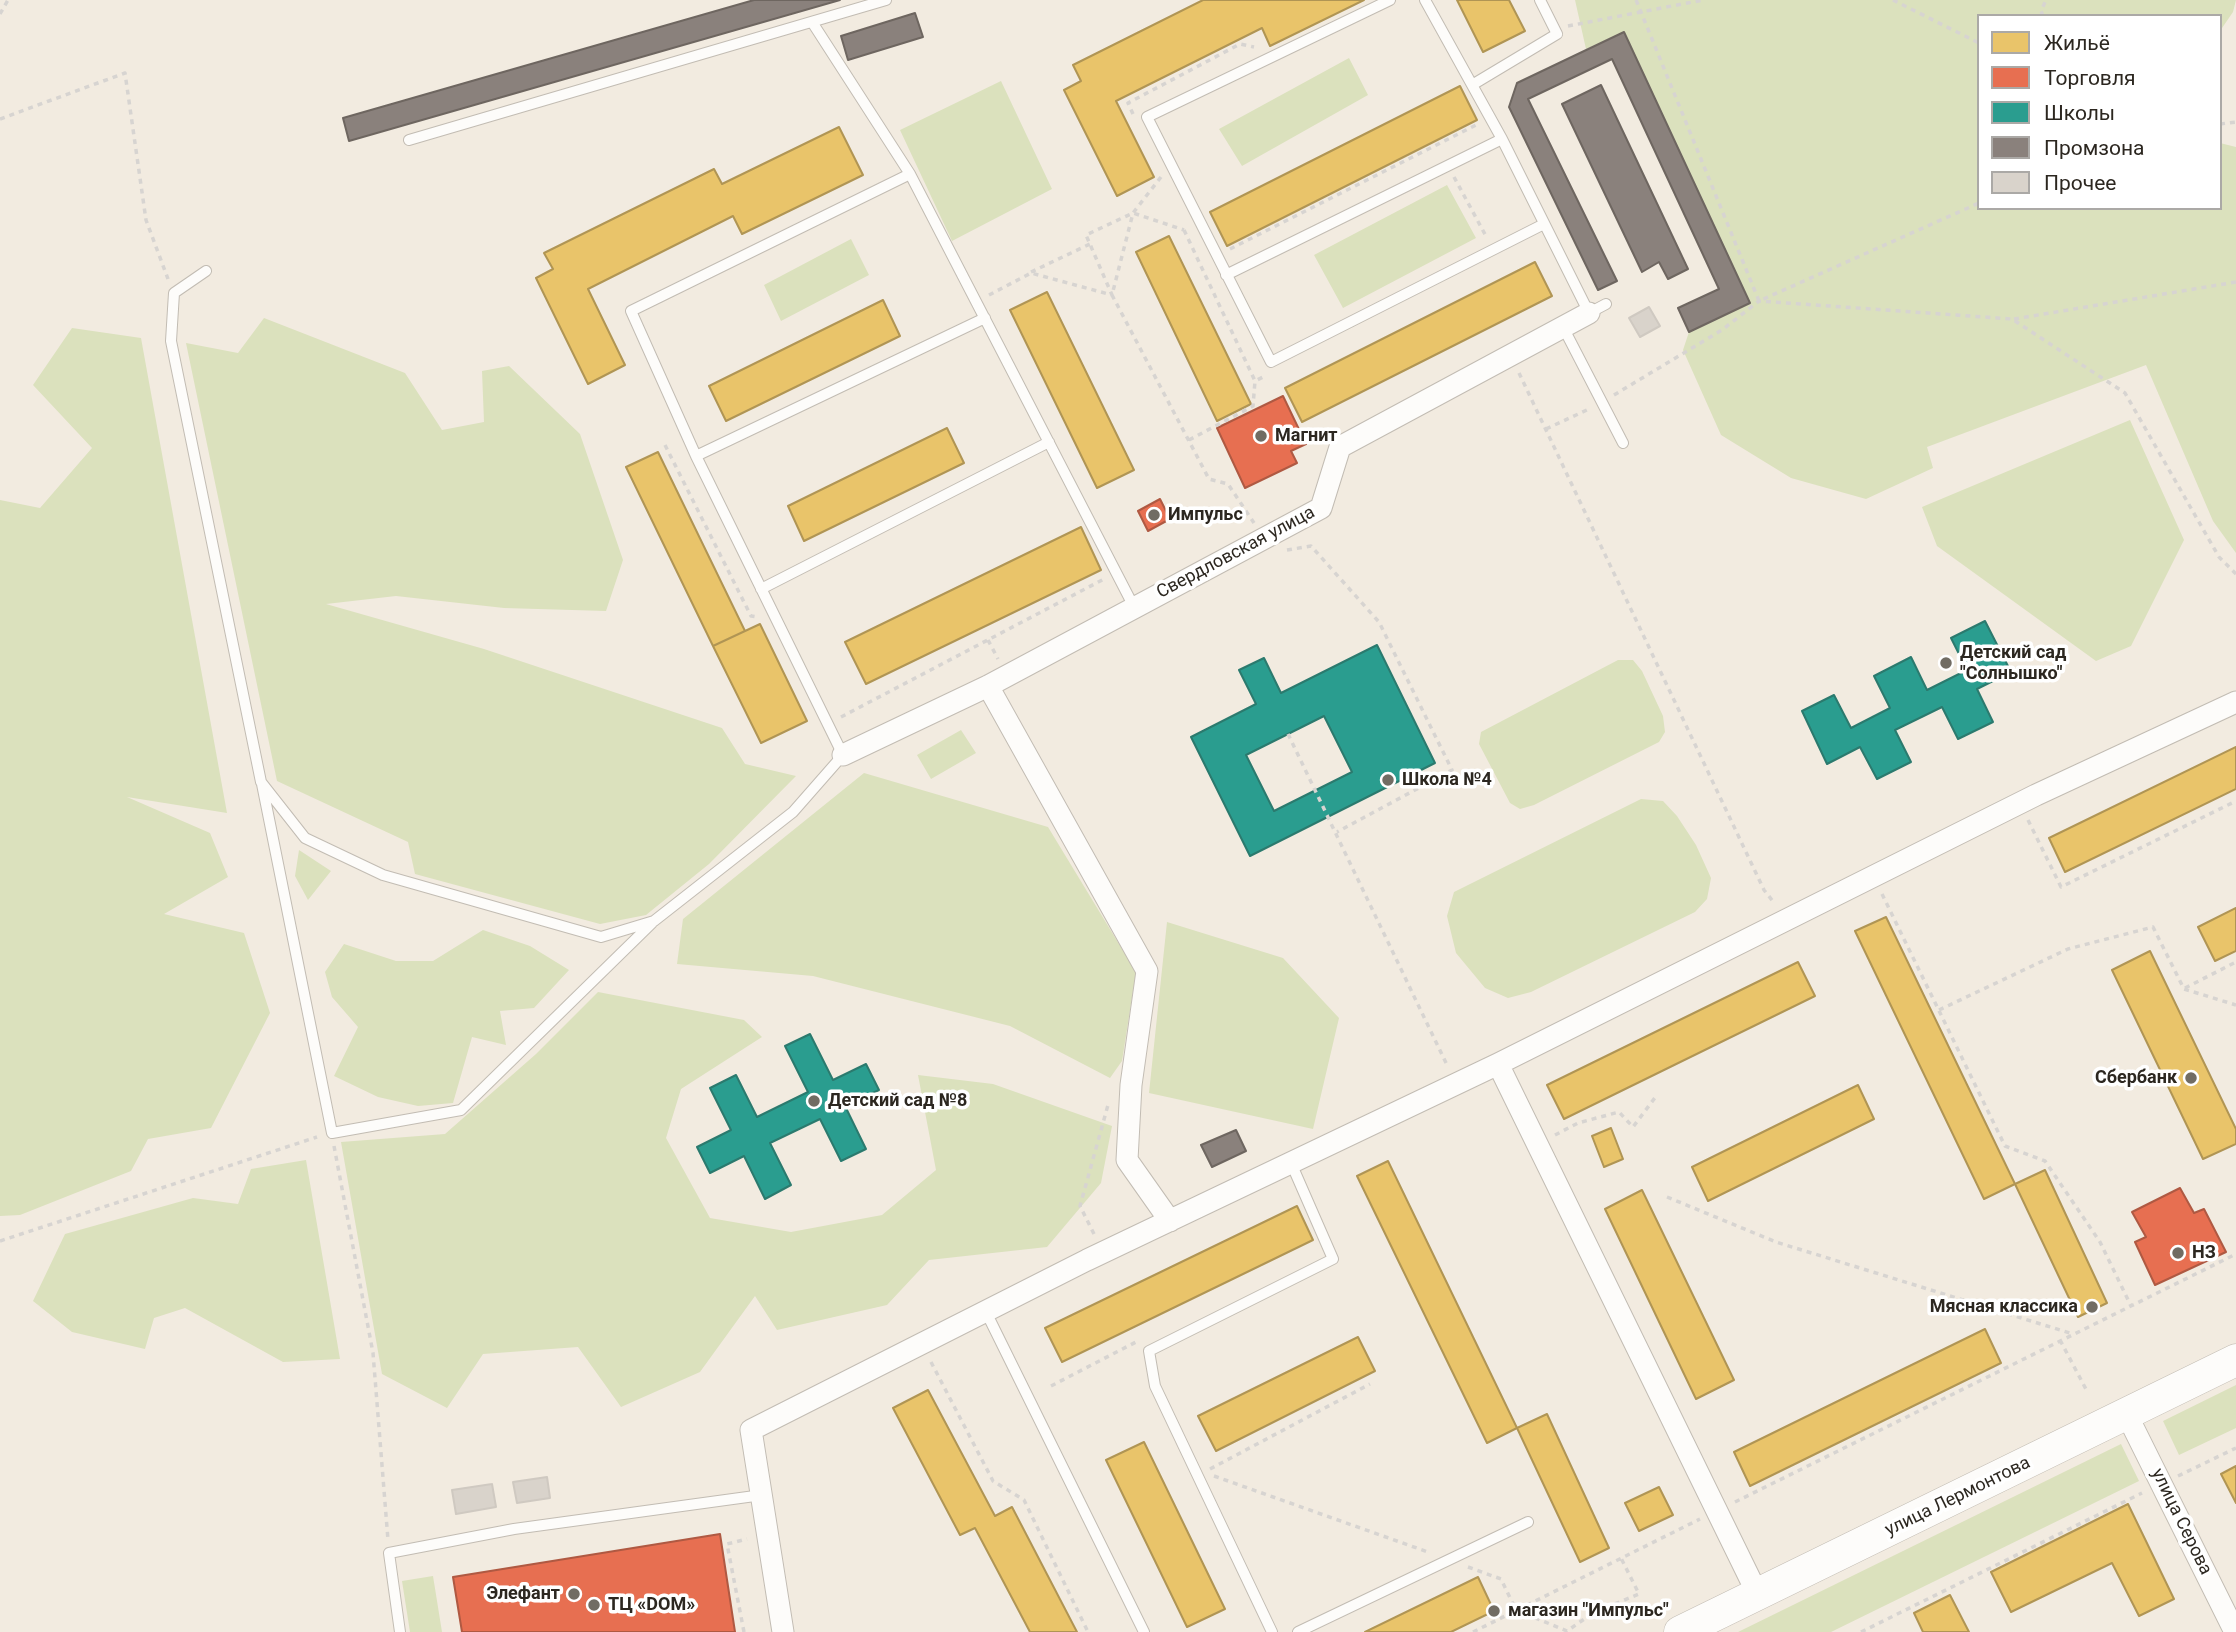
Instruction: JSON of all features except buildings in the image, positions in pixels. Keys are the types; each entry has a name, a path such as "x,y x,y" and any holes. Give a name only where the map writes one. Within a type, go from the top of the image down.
{"main road":[{"name":"улица Лермонтова","path":"1680,1632 2236,1360"}],"street":[{"name":"Свердловская улица","path":"843,755 988,686 1321,508 1340,447 1598,308"},
{"path":"988,686 1147,971 1131,1085 1127,1160 1170,1221"},
{"path":"783,1632 751,1430 1170,1221 1498,1064 2036,796 2236,702"},
{"path":"1498,1064 1758,1595"},
{"name":"улица Серова","path":"2126,1413 2235,1632"}],"lane":[{"path":"409,140 886,0"},
{"path":"1390,0 1147,117 1271,362 1544,224"},
{"path":"1425,0 1502,139 1544,224 1598,308"},
{"path":"1472,85 1557,34 1540,0"},
{"path":"812,22 910,174 1134,607"},
{"path":"1227,275 1502,139"},
{"path":"206,271 174,293 172,341 332,1133 461,1110 654,921 793,811 843,755 695,456 631,311 910,174"},
{"path":"695,456 985,318"},
{"path":"1563,327 1623,443"},
{"path":"761,589 1049,442"},
{"path":"261,782 306,838 383,876 601,937 654,921"},
{"path":"1272,1632 1155,1386 1149,1351 1334,1259 1291,1163"},
{"path":"986,1312 1144,1632"},
{"path":"400,1632 389,1553 514,1530 762,1495"},
{"path":"1298,1632 1528,1522"}],"path":[{"path":"0,14 8,0"},
{"path":"1636,0 1759,302"},
{"path":"1555,30 1641,10 1703,0"},
{"path":"1893,0 1977,42"},
{"path":"1133,115 1128,103 1240,44 1260,48"},
{"path":"0,119 125,73 146,220 174,293"},
{"path":"1200,264 1484,121"},
{"path":"1437,145 1492,250"},
{"path":"1156,165 1166,188"},
{"path":"1161,177 1133,213 1112,295 1209,479 1228,484 1255,525"},
{"path":"1546,429 1602,402 1722,330 1759,302 1977,204"},
{"path":"1180,219 1255,381 1253,406 1189,440"},
{"path":"1031,272 1090,244"},
{"path":"1759,302 2012,319 2236,282"},
{"path":"2012,319 2126,393 2219,557 2236,574"},
{"path":"1517,369 1764,890 1787,920"},
{"path":"1255,381 1267,375"},
{"path":"1285,551 1311,546 1379,622 1452,770 1337,832"},
{"path":"988,640 998,659"},
{"path":"1289,734 1449,1069"},
{"path":"2028,820 2061,887 2236,801"},
{"path":"1880,890 2005,1146 2045,1161 2100,1242 2131,1306"},
{"path":"1939,1010 2068,949 2153,927 2184,989 2236,1005"},
{"path":"2184,989 2236,962"},
{"path":"1537,1143 1578,1123 1619,1112 1633,1127 1657,1095"},
{"path":"0,1241 332,1133 373,1353 389,1553"},
{"path":"1667,1197 1776,1242 2074,1334"},
{"path":"1473,1632 2236,1254"},
{"path":"2060,1340 2088,1393"},
{"path":"1051,1385 1137,1342"},
{"path":"928,1357 993,1481 1024,1500 1088,1632"},
{"path":"1370,1384 1204,1472 1501,1578 1516,1610 1567,1631 1593,1613 1639,1594 1621,1558"},
{"path":"1861,1632 2236,1448"},
{"path":"744,1632 727,1544 745,1540"}],"green space":[{"path":"1575,0 2236,0 2233,12 2222,28 2222,14 1977,14 1977,210 2222,210 2222,144 2236,147 2236,553 2213,521 2146,365 1927,447 1933,468 1866,499 1791,478 1721,435 1683,350 1689,332 1749,303 1624,32 1586,49"},
{"path":"1349,58 1368,95 1242,166 1219,129"},
{"path":"1001,81 1052,189 952,241 900,130"},
{"path":"1447,185 1476,238 1343,308 1314,255"},
{"path":"851,239 869,275 781,321 764,285"},
{"path":"264,318 405,373 442,430 484,422 482,371 509,366 580,434 623,560 606,611 504,608 396,596 326,604 484,649 722,728 745,764 796,776 709,864 646,915 600,924 415,874 408,842 277,781 186,343 238,353"},
{"path":"72,328 141,338 227,813 127,797 210,833 228,877 164,914 244,933 270,1013 211,1128 148,1139 131,1171 20,1215 0,1216 0,500 40,508 92,448 33,385"},
{"path":"2130,420 2184,540 2131,646 2096,661 1937,546 1922,507"},
{"path":"1618,660 1633,660 1642,671 1663,716 1665,732 1659,742 1534,805 1520,809 1510,803 1479,744 1481,732"},
{"path":"961,730 976,753 931,779 917,755"},
{"path":"864,773 1048,827 1136,972 1122,1061 1110,1078 1010,1026 813,976 677,964 683,919"},
{"path":"1641,799 1663,801 1677,816 1696,845 1711,878 1707,899 1695,912 1531,992 1508,998 1485,988 1456,953 1447,916 1454,892"},
{"path":"299,850 331,871 308,900 295,876"},
{"path":"1167,922 1283,958 1339,1018 1313,1129 1149,1093"},
{"path":"483,930 530,946 569,970 534,1008 500,1011 506,1045 472,1037 453,1103 418,1106 378,1097 334,1076 358,1027 332,997 325,972 344,944 396,961 433,961"},
{"path":"598,992 744,1020 762,1037 681,1089 666,1138 710,1218 791,1232 882,1215 936,1170 918,1075 993,1084 1112,1126 1101,1183 1047,1247 929,1260 887,1305 777,1330 755,1296 700,1372 621,1407 578,1347 483,1354 447,1408 382,1374 341,1142 445,1134 536,1054"},
{"path":"306,1160 340,1359 283,1362 185,1308 154,1318 145,1349 72,1332 33,1301 65,1234 193,1198 238,1204 251,1169"},
{"path":"2236,1385 2236,1428 2179,1455 2163,1421"},
{"path":"2121,1444 2139,1481 1831,1632 1738,1632"},
{"path":"433,1576 442,1632 410,1632 402,1581"}],"place":[{"name":"Магнит","path":"1261,436"},
{"name":"Импульс","path":"1154,515"},
{"name":"Детский сад \"Солнышко\"","path":"1946,663"},
{"name":"Школа №4","path":"1388,780"},
{"name":"Сбербанк","path":"2191,1078"},
{"name":"Детский сад №8","path":"814,1101"},
{"name":"НЗ","path":"2178,1253"},
{"name":"Мясная классика","path":"2092,1307"},
{"name":"Элефант","path":"574,1594"},
{"name":"ТЦ «DOM»","path":"594,1605"},
{"name":"магазин \"Импульс\"","path":"1494,1611"}]}
